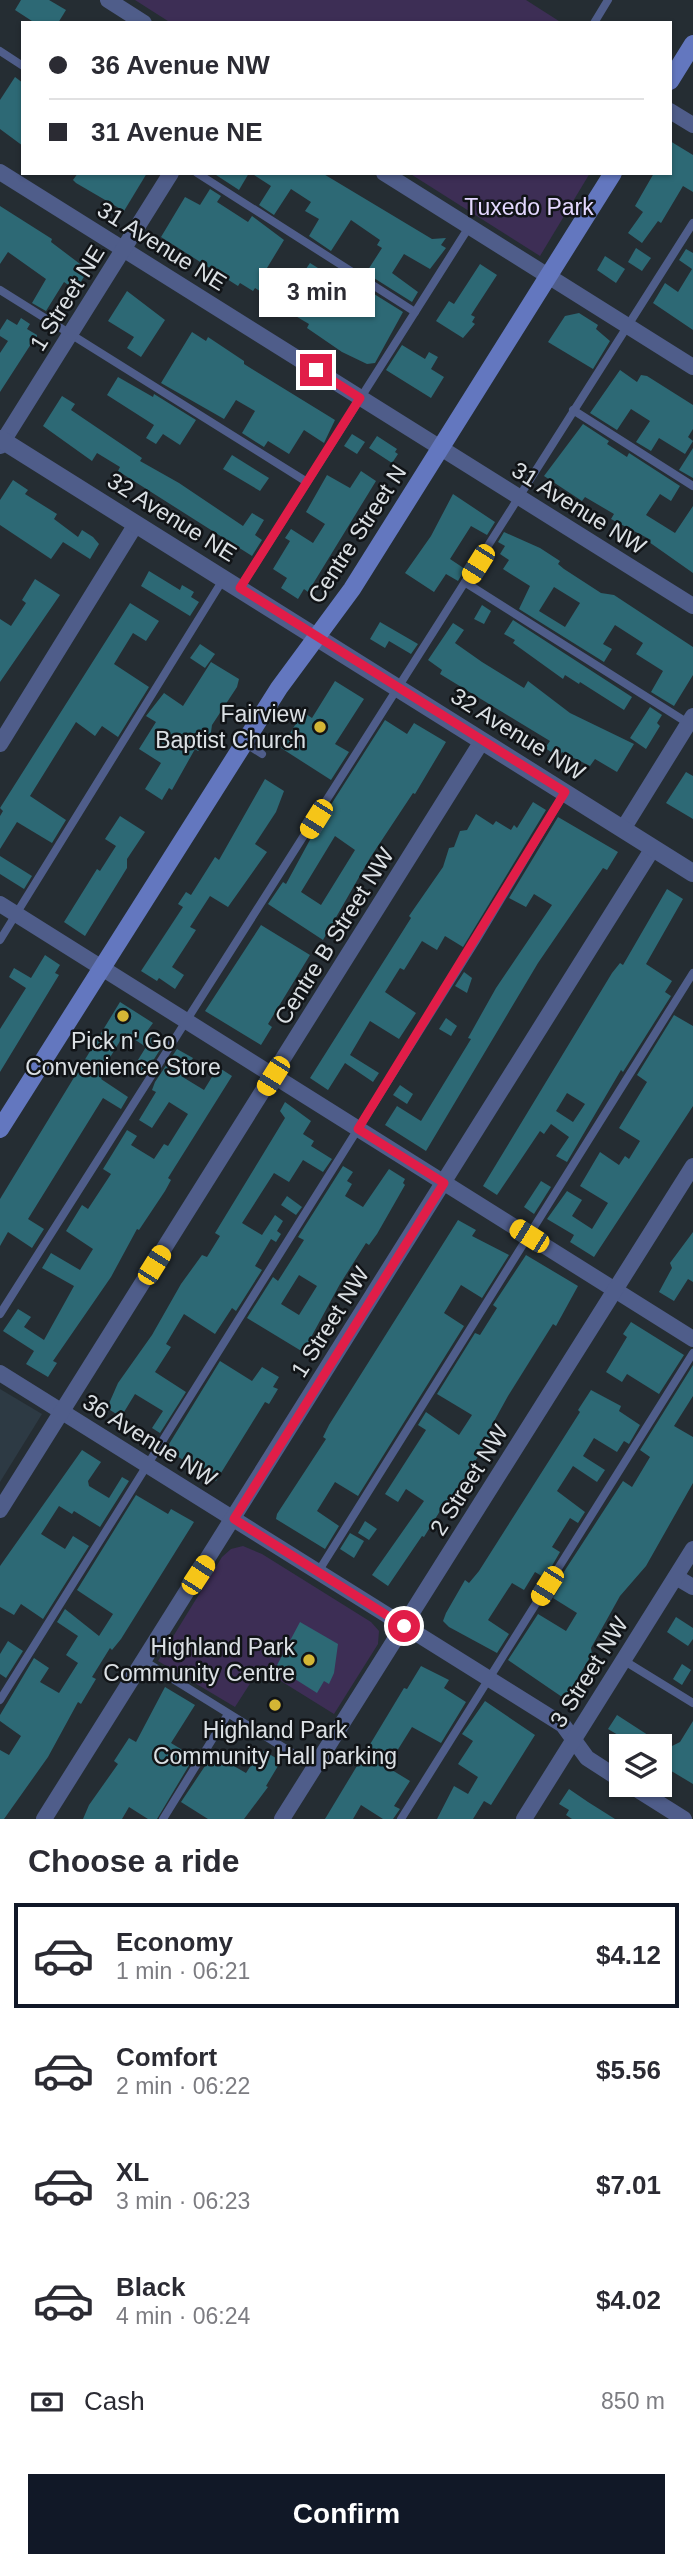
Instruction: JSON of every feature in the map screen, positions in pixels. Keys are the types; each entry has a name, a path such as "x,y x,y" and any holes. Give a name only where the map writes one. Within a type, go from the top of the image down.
{"main road":[{"path":"672,77 693,44"},
{"name":"Centre Street N","path":"0,1129 245,743 352,589 611,175"}],"street":[{"path":"108,0 141,21"},
{"path":"672,112 693,125"},
{"name":"31 Avenue NE","path":"0,172 442,448"},
{"name":"1 Street NE","path":"1,442 170,175"},
{"path":"387,175 693,367"},
{"name":"32 Avenue NE","path":"1,442 318,636"},
{"name":"31 Avenue NW","path":"442,448 693,606"},
{"path":"0,744 136,524"},
{"name":"32 Avenue NW","path":"318,636 693,873"},
{"path":"623,829 692,722"},
{"name":"Centre B Street NW","path":"0,1510 482,741"},
{"name":"1 Street NW","path":"44,1819 653,848"},
{"path":"0,904 693,1339"},
{"name":"2 Street NW","path":"282,1819 693,1166"},
{"name":"36 Avenue NW","path":"0,1373 563,1725 587,1758 609,1772"},
{"name":"3 Street NW","path":"524,1819 693,1549"},
{"path":"676,1577 693,1587"},
{"path":"649,1797 684,1819"}],"lane":[{"path":"595,21 608,0"},
{"path":"0,51 21,64"},
{"path":"200,175 415,312"},
{"path":"0,1314 188,1022 693,223"},
{"path":"240,588 469,227"},
{"path":"683,239 693,245"},
{"path":"0,290 307,482"},
{"path":"573,410 693,486"},
{"path":"0,940 224,578"},
{"path":"466,583 692,722"},
{"path":"245,743 262,754"},
{"path":"0,1700 358,1129 565,792"},
{"path":"318,1572 693,974"},
{"path":"401,1819 693,1353"},
{"path":"623,1660 693,1703"},
{"path":"144,1661 315,1767"},
{"path":"163,1819 228,1714"}],"shaded area":[{"path":"0,1389 42,1414 0,1482"}],"green space":[{"path":"135,0 526,0 559,21 168,21"},
{"name":"Tuxedo Park","path":"412,175 589,175 540,256"},
{"path":"243,1546 262,1554 371,1622 379,1631 378,1644 334,1714 260,1668 235,1707 158,1661 222,1557 231,1549"}],"building":[{"path":"21,0 49,0 66,10 59,21 32,21 15,10"},
{"path":"15,77 21,82 21,145 0,129 0,100"},
{"path":"672,142 693,155 693,192 683,186 661,223 658,221 642,243 628,233 643,212 635,206 653,175 672,175"},
{"path":"77,175 146,175 124,211 73,180"},
{"path":"216,175 248,175 239,190"},
{"path":"254,175 325,175 432,239 446,238 441,245 446,248 430,269 404,254 392,273 418,292 412,302 366,273 382,248 377,245 380,240 351,220 331,251 309,236 319,219 305,211 311,202 291,189 274,215 259,205 271,186"},
{"path":"210,189 221,196 217,202 248,222 252,216 284,240 267,268 295,285 310,263 342,283 345,278 358,284 403,312 375,363 367,364 342,352 307,328 309,324 282,308 284,306 255,288 253,291 240,283 238,286 161,237 185,197 200,205"},
{"path":"0,206 52,239 51,242 88,270 76,290 64,282 46,311 32,303 46,279 8,252 0,264"},
{"path":"636,248 651,258 642,271 628,262"},
{"path":"686,249 693,253 693,330 653,303 665,283 678,292 692,269 679,260"},
{"path":"605,256 625,269 616,283 597,270"},
{"path":"480,264 497,275 471,315 475,317 472,322 475,324 463,338 436,321 449,301 454,304"},
{"path":"127,291 165,320 141,357 127,348 134,337 108,321"},
{"path":"579,313 598,325 596,329 610,341 593,369 548,342 565,316"},
{"path":"21,318 30,324 27,329 37,335 37,342 31,344 0,392 0,353 8,341 0,336 0,330 7,319 17,325"},
{"path":"192,332 206,341 208,337 244,361 244,364 335,420 324,443 304,430 289,454 268,441 264,447 242,433 255,411 236,400 224,419 161,383"},
{"path":"402,345 425,359 429,352 438,357 431,369 444,377 431,398 386,370"},
{"path":"620,370 637,382 641,375 647,376 693,405 693,429 688,437 693,441 685,454 659,438 651,451 636,442 650,421 631,409 617,430 590,413"},
{"path":"118,377 153,397 154,394 196,420 180,445 163,434 156,444 146,438 154,425 107,395"},
{"path":"62,396 75,404 71,410 142,458 140,461 179,483 243,526 252,513 264,520 255,535 262,540 252,556 118,471 120,467 97,453 92,461 43,426"},
{"path":"583,424 627,457 629,453 680,486 671,501 660,494 646,515 675,533 693,506 693,573 649,542 651,540 611,519 614,514 585,497 582,501 544,476"},
{"path":"352,434 365,442 357,454 344,446"},
{"path":"377,436 397,449 395,452 398,454 392,463 369,448"},
{"path":"693,448 693,478 679,470"},
{"path":"232,455 269,478 260,491 223,469"},
{"path":"361,471 376,481 308,592 304,589 298,599 281,588 287,578 273,569 290,541 285,538 291,529 313,543 325,524 306,512 327,475 350,488"},
{"path":"13,480 28,490 25,494 57,514 54,519 78,537 82,530 93,537 99,544 90,559 63,542 51,559 0,525 0,500"},
{"path":"453,494 495,522 487,535 471,526 450,559 465,569 458,581 446,574 434,592 405,573 431,536"},
{"path":"504,532 540,548 560,561 558,564 564,569 601,593 614,595 693,647 693,675 674,706 651,692 663,671 636,654 643,643 615,625 603,644 612,649 604,662 519,609 530,586 503,569 509,560 500,554 505,546 498,542","holes":["554,587 580,603 565,627 539,611"]},
{"path":"149,571 180,590 182,585 194,592 191,597 199,602 190,616 141,586"},
{"path":"35,579 60,595 0,682 0,619 11,626 26,603 22,600"},
{"path":"130,603 159,621 146,641 133,633 114,664 149,687 118,737 102,726 95,736 76,722 30,796 66,820 52,843 17,822 0,849 0,816 3,811 0,808"},
{"path":"482,605 491,611 484,624 474,619"},
{"path":"513,620 632,697 624,710 580,682 579,684 565,675 563,679 513,643 515,640 504,634"},
{"path":"380,622 418,644 411,654 389,641 385,648 370,639"},
{"path":"453,623 464,630 455,643 482,662 524,688 528,681 570,713 634,744 617,772 595,759 590,766 562,752 559,757 545,748 550,741 440,674 442,670 428,660"},
{"path":"200,644 215,654 205,668 190,658"},
{"path":"211,662 239,679 237,687 212,725 203,746 198,751 195,749 172,790 169,788 162,800 145,789 161,763 139,749 156,722 146,716 164,693 183,706"},
{"name":"Fairview Baptist Church","path":"335,681 364,699 335,744 349,752 331,780 281,748 303,712 312,718"},
{"path":"650,707 662,715 657,723 660,726 646,749 630,738"},
{"path":"385,720 407,734 414,723 446,742 415,794 413,793 370,858 323,940 268,904 283,882 286,884 318,825","holes":["335,836 355,850 321,905 301,892"]},
{"path":"686,772 693,776 693,819 666,803"},
{"path":"265,779 284,791 276,812 255,844 267,852 228,907 210,896 190,927 196,930 172,967 184,975 175,989 159,978 157,981 141,971 183,907 178,904 186,892 191,895 215,857 219,860"},
{"path":"533,802 546,810 463,947 445,936 437,950 422,941 404,970 400,968 385,992 416,1013 399,1039 370,1021 350,1055 379,1073 373,1082 345,1063 328,1090 310,1078 411,918 409,916 443,867 449,848 454,847 460,831 467,830 476,814 493,825 496,821 511,830 514,825 517,828"},
{"path":"120,816 145,832 127,859 127,868 85,936 64,922 97,869 100,871 116,846 105,839"},
{"path":"558,817 618,852 607,870 603,868 538,963 426,1151 385,1125 397,1106 421,1121 471,1039 468,1038 496,988 552,905 534,894 526,907 509,898"},
{"path":"0,856 32,876 24,889 0,874"},
{"path":"667,889 683,899 646,964 672,981 665,992 671,996 623,1072 621,1070 567,1162 556,1156 569,1137 551,1124 544,1134 540,1131 497,1195 483,1186 612,973 620,963 623,965","holes":["567,1093 585,1104 573,1122 556,1111"]},
{"path":"261,925 310,955 268,1024 272,1027 261,1045 205,1011"},
{"path":"45,955 60,965 55,973 59,975 0,1072 0,1029 26,988 9,977 14,968 31,978"},
{"path":"464,972 472,978 467,993 455,986"},
{"path":"120,1002 153,1023 145,1034 163,1045 144,1075 133,1068 146,1047 125,1033 101,1072 104,1074 101,1079 128,1097 121,1109 103,1098 28,1219 44,1229 32,1248 8,1232 0,1246 0,1199"},
{"path":"674,1015 693,1026 693,1106 594,1257 570,1242 574,1235 547,1219 567,1191 582,1200 572,1216 592,1229 608,1203 580,1186 600,1152 619,1165 625,1156 629,1159 640,1141 619,1128 647,1082 637,1075"},
{"path":"446,1018 457,1026 451,1036 439,1029"},
{"path":"177,1049 193,1058 181,1076 204,1090 218,1067 232,1076 168,1178 171,1180 165,1191 139,1230 137,1229 111,1277 53,1361 57,1363 48,1377 26,1364 34,1351 3,1331 18,1309 31,1317 24,1327 44,1340 74,1286 42,1268 51,1253 80,1270 93,1249 66,1231 82,1205 88,1209 111,1174 103,1169 127,1130 137,1136 131,1145 154,1159 164,1144 168,1146 188,1114 169,1102 152,1128 139,1120 156,1092 152,1090 155,1082"},
{"path":"400,1085 413,1094 407,1104 393,1095"},
{"path":"285,1102 311,1121 303,1134 314,1141 311,1146 332,1159 323,1172 303,1160 289,1182 274,1173 242,1223 262,1235 275,1215 283,1221 277,1231 281,1234 276,1242 271,1239 255,1266 262,1270 236,1311 232,1308 215,1334 184,1314 166,1344 171,1347 155,1372 186,1392 160,1433 152,1428 163,1411 135,1394 121,1417 107,1408 118,1383 152,1335 181,1284 202,1255 207,1257 220,1236 215,1233 285,1118 280,1111"},
{"path":"343,1166 353,1172 347,1181 352,1184 345,1196 363,1207 389,1169 405,1179 405,1185 377,1234 369,1245 366,1243 340,1284 303,1352 247,1318 273,1277 278,1281 304,1240 298,1237","holes":["299,1275 317,1286 299,1315 281,1304"]},
{"path":"541,1181 551,1187 534,1214 524,1207"},
{"path":"287,1196 302,1207 296,1215 281,1205"},
{"path":"458,1220 476,1230 472,1236 509,1255 482,1298 461,1285 444,1313 464,1326 358,1496 335,1482 317,1511 339,1526 325,1549 276,1519 277,1514 326,1439 323,1437 329,1425"},
{"path":"693,1232 693,1282 688,1279 674,1301 659,1292 672,1268 670,1263"},
{"path":"526,1255 578,1286 556,1326 553,1324 508,1396 487,1434 491,1436 443,1512 440,1511 388,1586 372,1575 424,1501 406,1489 398,1502 385,1494 426,1430 418,1425 426,1412 459,1435 472,1415 437,1394 475,1333 480,1335 497,1308 493,1305"},
{"path":"631,1322 684,1355 659,1394 627,1374 622,1382 606,1372 627,1337 623,1334"},
{"path":"220,1361 252,1381 262,1367 279,1377 273,1387 278,1389 269,1404 265,1402 216,1481 166,1449"},
{"path":"693,1365 693,1396 674,1426 693,1437 693,1483 646,1566 620,1596 591,1648 592,1654 565,1699 508,1660 538,1614 566,1631 577,1613 553,1598 560,1587 556,1584 623,1481 632,1487 650,1457 640,1450"},
{"path":"591,1390 621,1406 619,1411 640,1425 629,1444 624,1441 617,1452 594,1438 583,1456 605,1470 597,1482 573,1466 557,1491 585,1512 578,1523 570,1518 552,1547 560,1552 545,1578 535,1572 524,1590 512,1583 488,1620 509,1634 497,1653 449,1627 443,1621 465,1580 469,1583 479,1571 580,1412 578,1410"},
{"path":"82,1450 101,1462 88,1481 89,1486 109,1498 122,1477 129,1481 100,1527 74,1511 72,1514 59,1506 41,1534 65,1549 73,1536 89,1546 43,1619 21,1604 14,1615 0,1607 0,1566"},
{"path":"136,1495 168,1514 171,1509 194,1522 121,1639 112,1650 110,1648 92,1677 96,1679 81,1704 78,1702 48,1757 4,1819 0,1819 0,1750 9,1755 21,1736 0,1721 0,1715 34,1658 49,1668 40,1682 59,1693 78,1663 66,1655 78,1636 57,1622 65,1609 99,1636 113,1614 77,1590"},
{"path":"365,1521 377,1529 369,1540 358,1533"},
{"path":"350,1533 364,1541 354,1558 340,1549"},
{"path":"676,1617 693,1628 693,1639 688,1646 667,1632"},
{"name":"Highland Park Community Centre","path":"300,1622 338,1644 334,1673 329,1684 324,1681 317,1693 276,1667"},
{"path":"8,1641 23,1651 6,1678 0,1674 0,1654"},
{"path":"682,1664 691,1670 682,1685 673,1679"},
{"path":"421,1666 449,1680 444,1688 466,1702 441,1743 412,1727 387,1767 410,1781 394,1806 400,1809 393,1819 383,1819 361,1805 353,1819 325,1819 404,1688 407,1689"},
{"path":"165,1687 195,1705 171,1743 194,1757 157,1819 148,1819 129,1807 122,1819 83,1819 89,1805 118,1764 114,1761 129,1738 136,1742"},
{"path":"485,1701 535,1735 491,1805 484,1801 473,1819 437,1819 454,1786 468,1794 478,1777 458,1764 473,1741 462,1734"},
{"path":"617,1715 646,1734 616,1734 608,1729"},
{"path":"693,1721 693,1784 672,1771 672,1746 680,1742"},
{"path":"264,1751 281,1761 266,1786 268,1787 244,1819 208,1819 181,1802 213,1754 246,1773 259,1753"},
{"path":"569,1789 615,1819 572,1819 566,1815 569,1810 559,1804"}],"place":[{"name":"Fairview Baptist Church","path":"320,727"},
{"name":"Pick n' Go Convenience Store","path":"123,1016"},
{"name":"Highland Park Community Centre","path":"309,1660"},
{"name":"Highland Park Community Hall parking","path":"275,1705"}],"route":[{"path":"316,370 360,398 240,588 565,792 358,1129 444,1183 234,1519 404,1626"}]}
